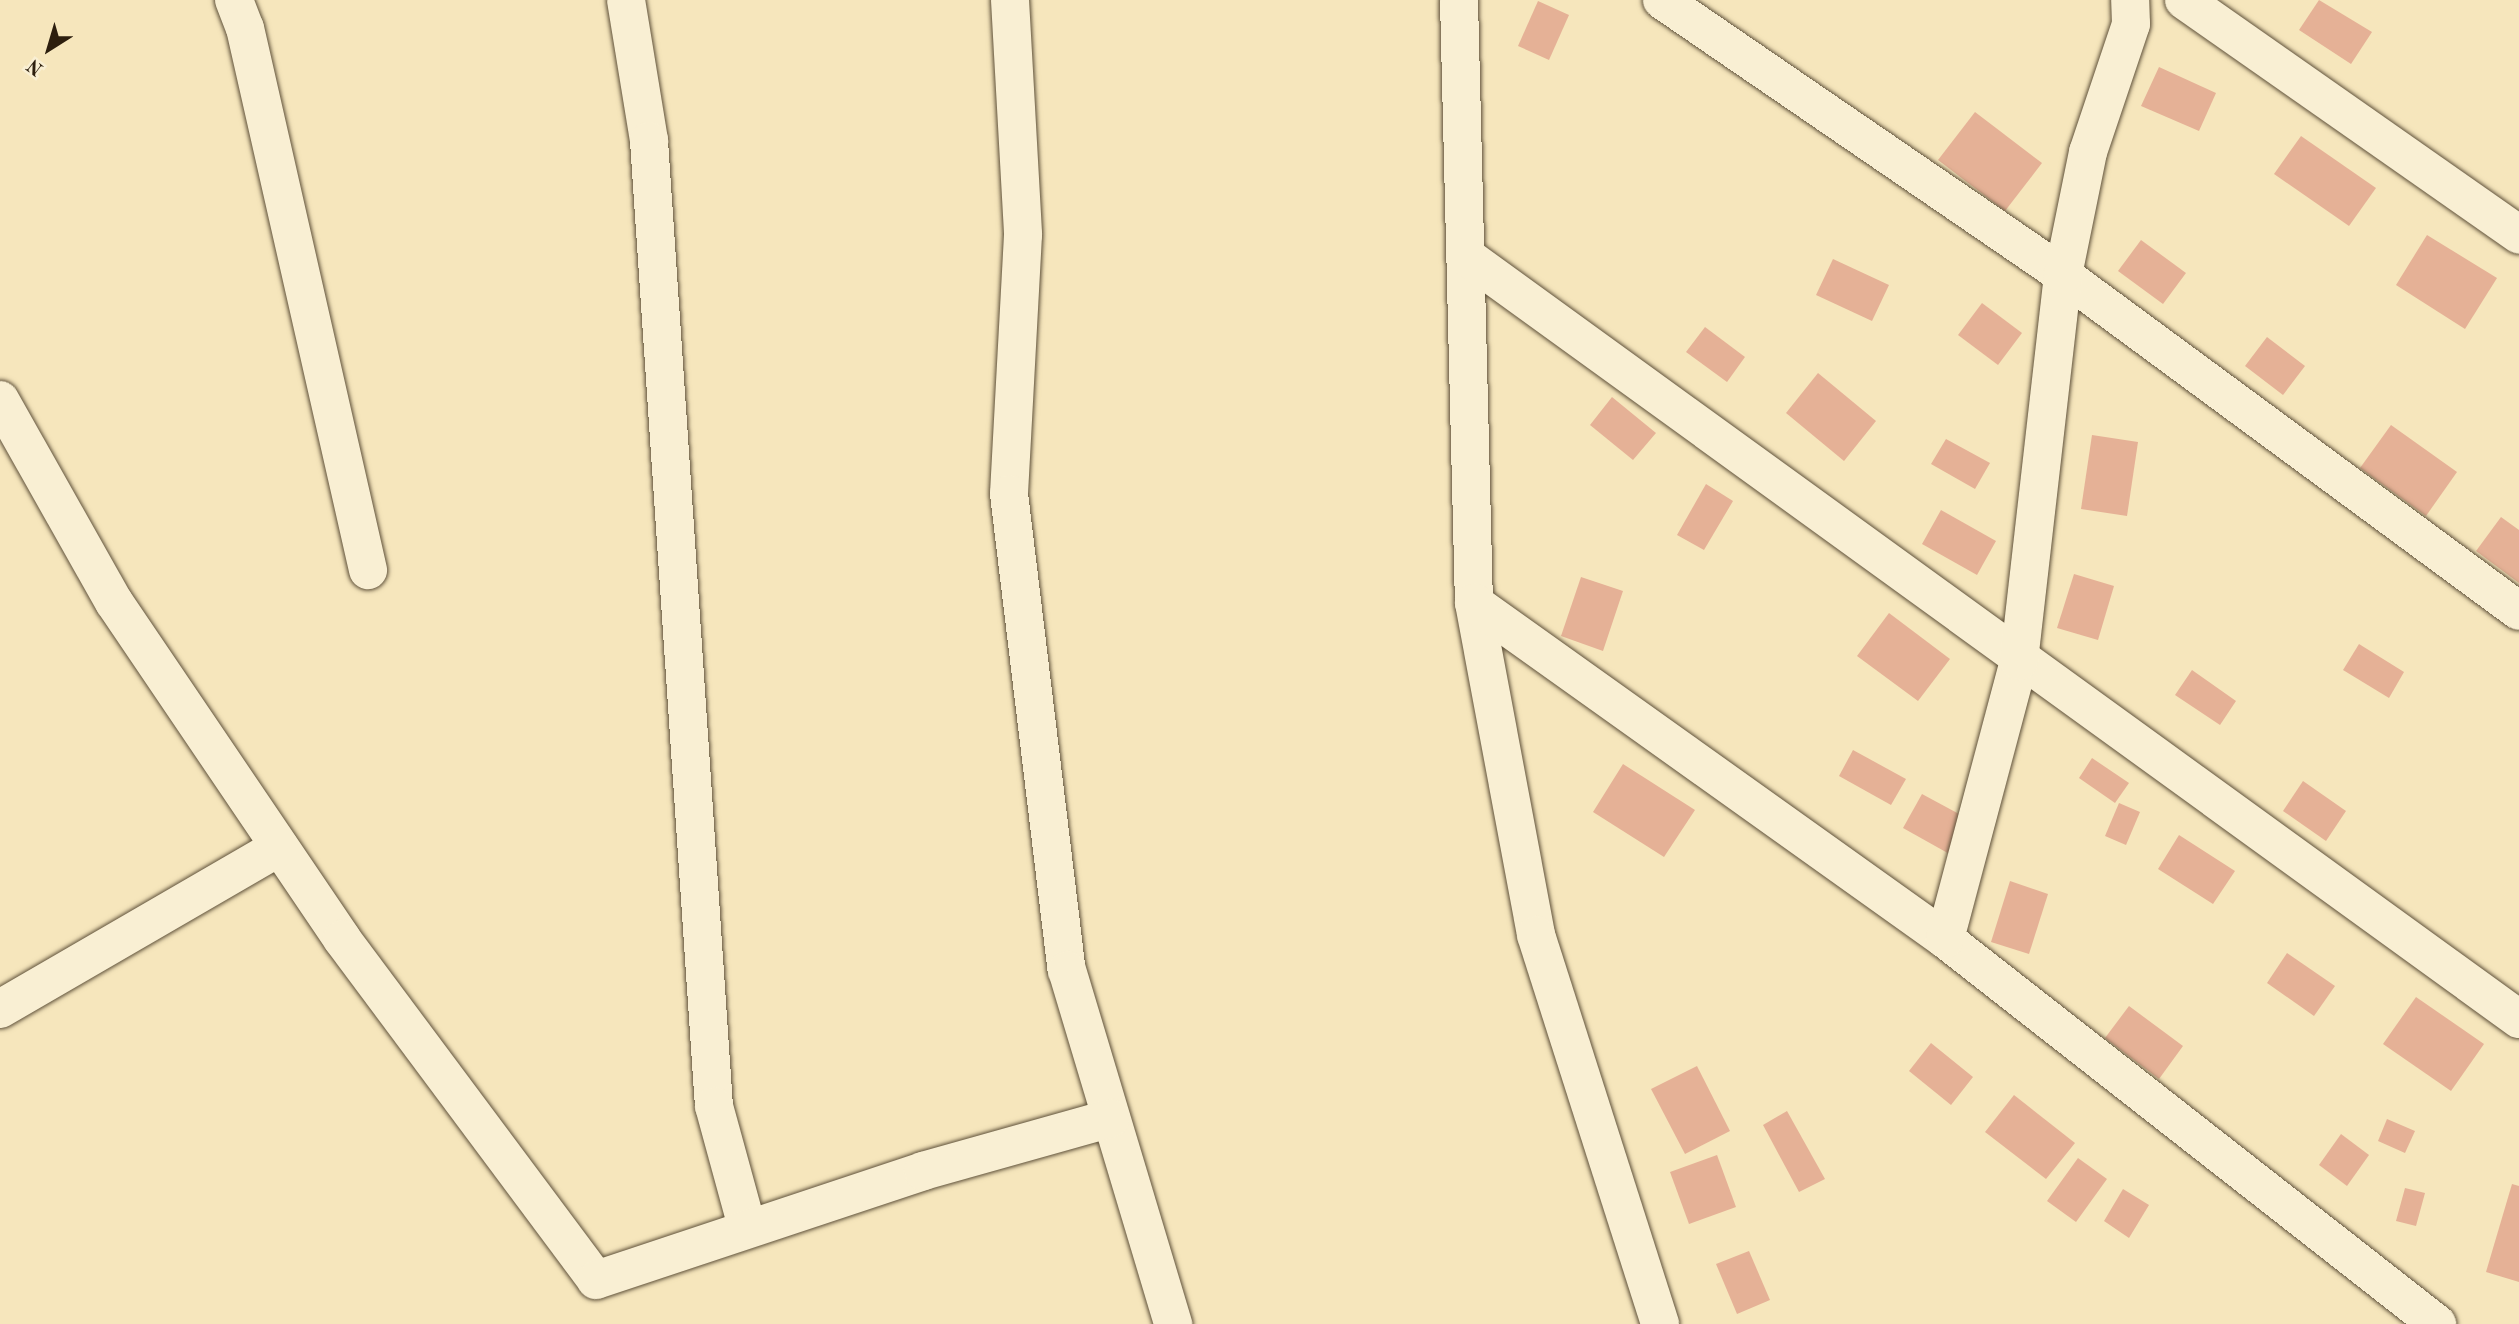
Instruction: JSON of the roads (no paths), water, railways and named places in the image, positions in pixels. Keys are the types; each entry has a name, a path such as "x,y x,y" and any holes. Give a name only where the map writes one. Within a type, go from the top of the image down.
{"street":[{"path":"234,0 245,28 368,570"},
{"path":"626,0 649,141 714,1106 747,1227"},
{"path":"1010,0 1023,235 1009,494 1067,970 1173,1324"},
{"path":"1459,0 1474,603 1536,935 1660,1324"},
{"path":"1662,0 2063,275 2519,611"},
{"path":"1945,939 2019,661 2063,275 2088,152 2131,24 2130,0"},
{"path":"2184,0 2519,235"},
{"path":"1467,257 2019,661 2519,1019"},
{"path":"0,400 114,602 342,939 596,1280 747,1227 1111,1118"},
{"path":"1474,603 1945,939 2437,1324"},
{"path":"0,1009 280,847"}]}
